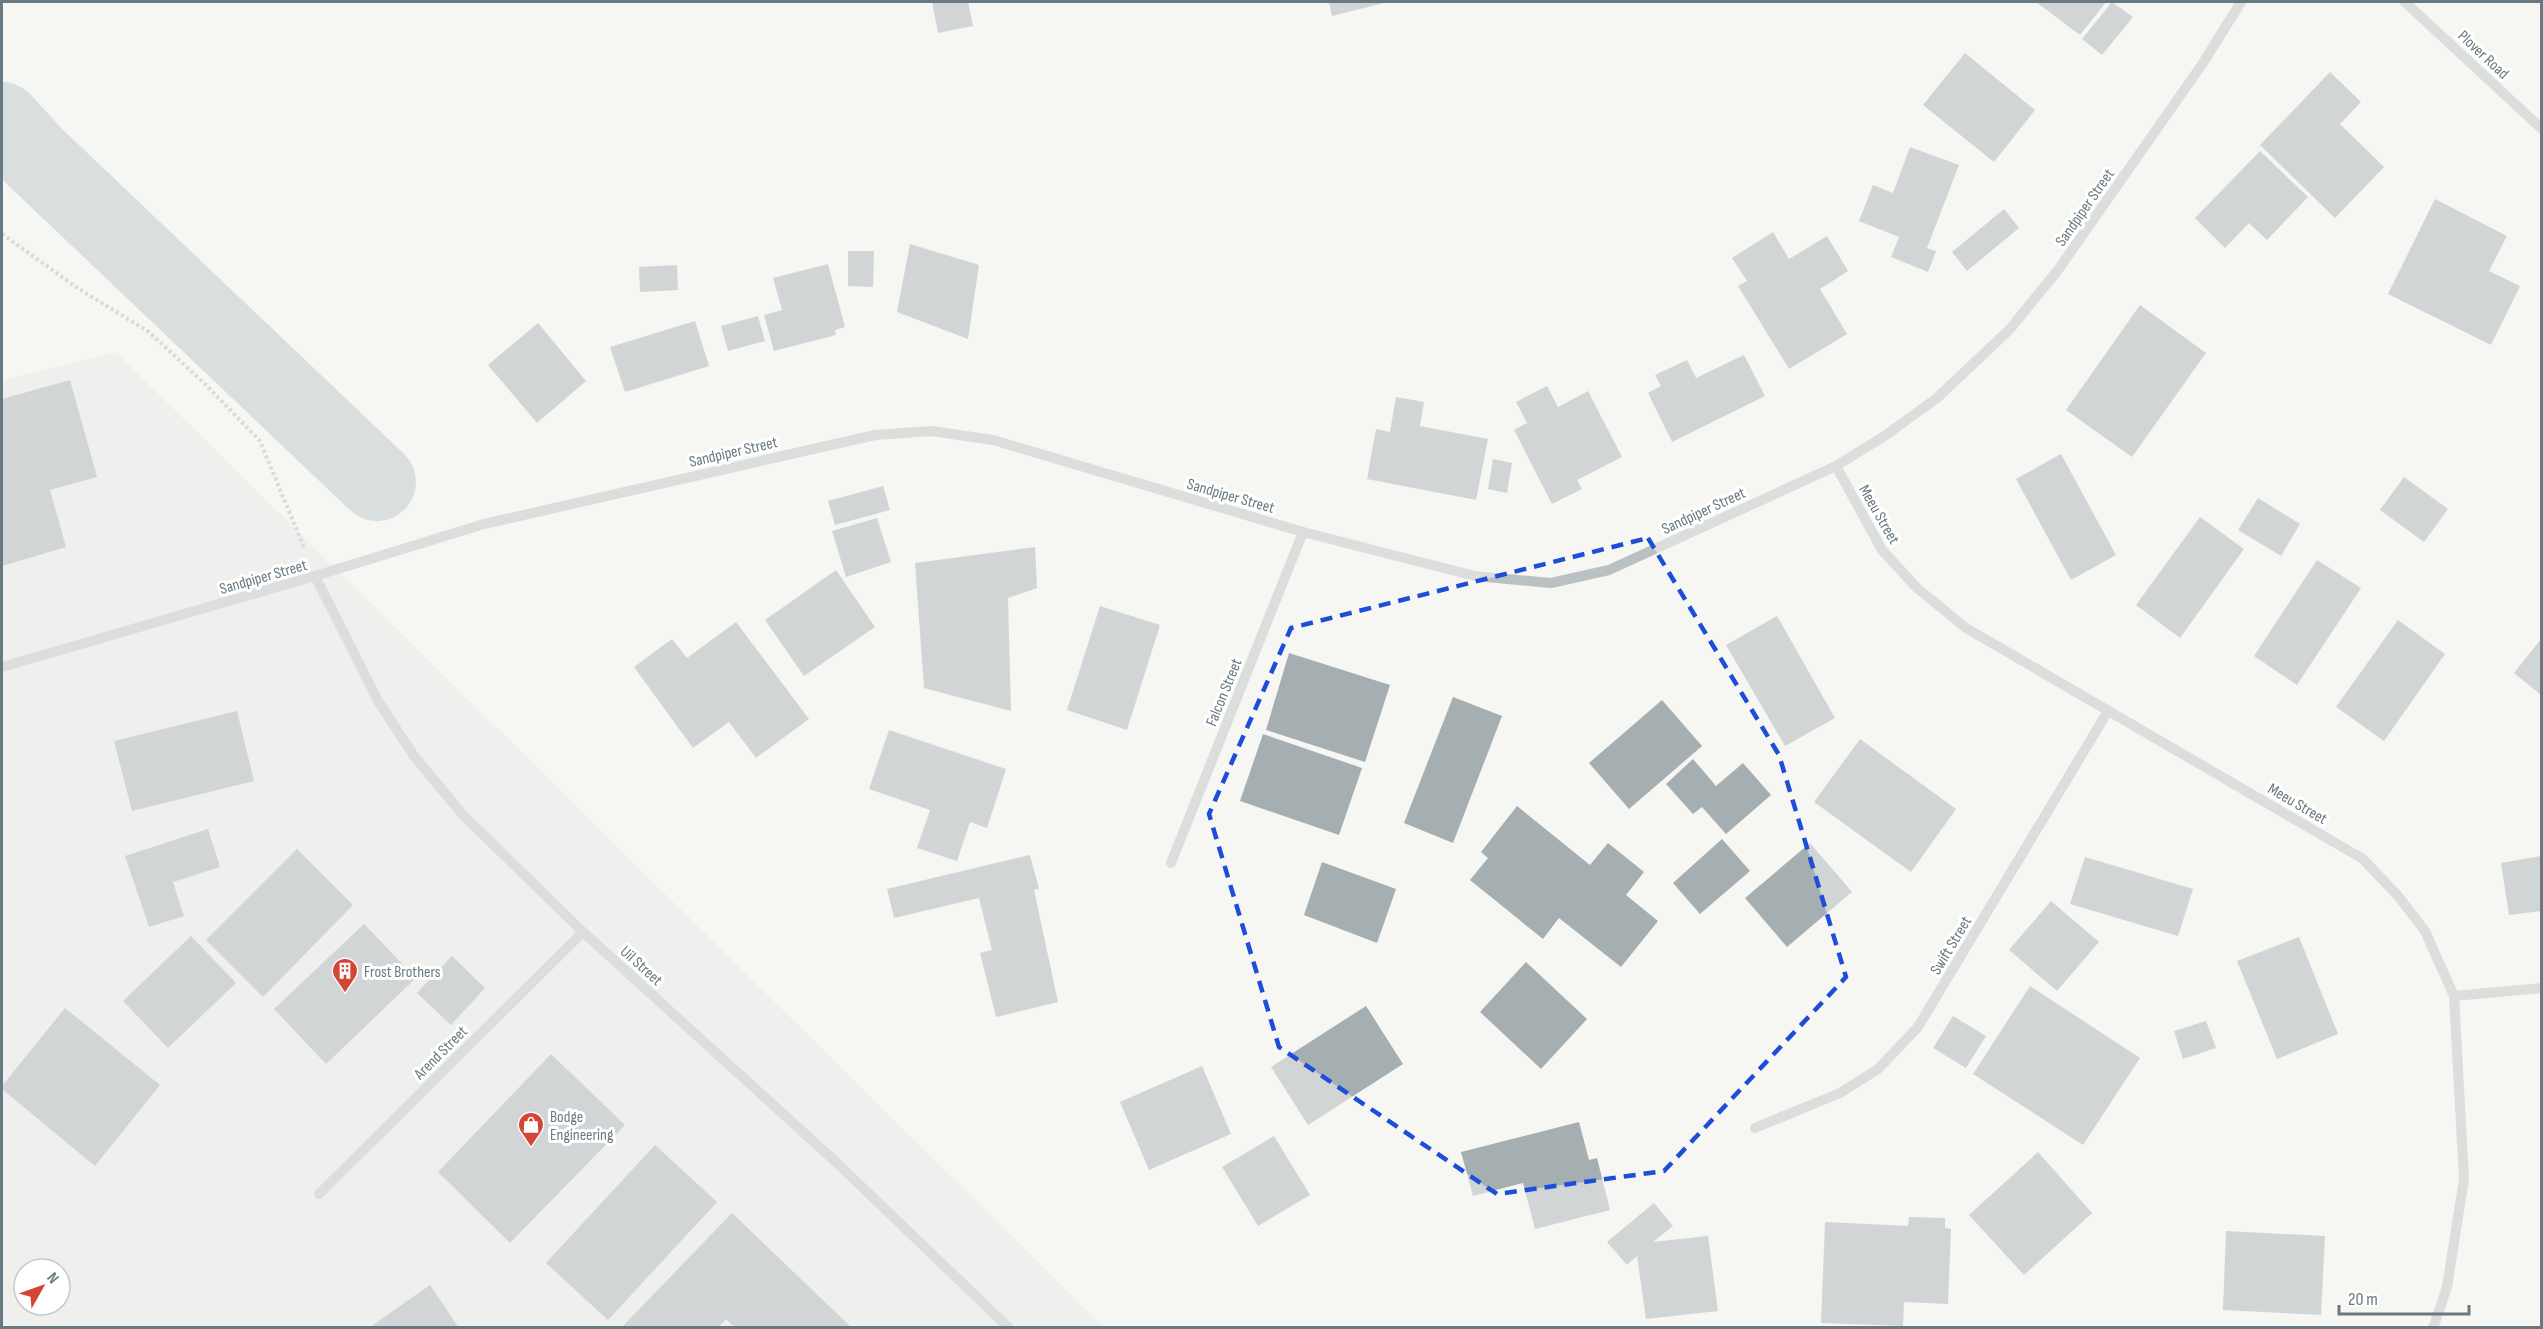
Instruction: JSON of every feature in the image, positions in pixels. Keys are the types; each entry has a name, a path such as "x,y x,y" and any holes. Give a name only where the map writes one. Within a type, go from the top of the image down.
{"street":[{"name":"Sandpiper Street","path":"2,667 495,521 875,435 931,431 993,440 1303,532 1474,576 1551,583 1609,570 1836,466 1886,435 1937,398 2010,329 2071,251 2203,63 2241,2"},
{"name":"Plover Road","path":"2405,2 2541,129"},
{"name":"Meeu Street","path":"1836,466 1882,550 1917,588 1966,628 2363,859 2398,896 2425,932 2454,996 2464,1179 2447,1287 2433,1328"},
{"name":"Falcon Street","path":"1171,863 1303,532"},
{"name":"Uil Street","path":"315,576 378,701 414,756 463,815 583,932 836,1162 1009,1328"},
{"name":"Swift Street","path":"1755,1128 1840,1093 1878,1069 1918,1027 2108,711"},
{"name":"Arend Street","path":"319,1194 583,932"},
{"path":"2454,996 2541,988"}],"path":[{"path":"2,234 79,289 148,332 206,385 260,441 315,576"}],"highlighted area":[{"path":"1648,538 1779,755 1846,977 1664,1171 1497,1194 1279,1047 1209,814 1291,628"}],"shaded area":[{"path":"116,352 1104,1327 2,1328 2,380"}],"building":[{"path":"932,2 968,2 973,26 938,33"},
{"path":"1329,2 1388,2 1332,16"},
{"path":"2036,2 2106,2 2080,35"},
{"path":"2112,2 2133,17 2102,55 2082,39"},
{"path":"1965,53 2035,110 1994,162 1923,105"},
{"path":"2330,72 2361,102 2340,124 2384,167 2335,218 2260,145"},
{"path":"1910,147 1959,165 1927,248 1936,251 1928,272 1891,257 1899,237 1859,221 1873,185 1893,193"},
{"path":"2260,151 2308,197 2267,240 2249,223 2225,248 2195,218"},
{"path":"2435,199 2507,236 2489,271 2520,286 2491,345 2388,294"},
{"path":"2004,209 2019,228 1967,271 1952,252"},
{"path":"1773,232 1789,259 1827,236 1848,271 1820,289 1847,334 1789,369 1738,286 1747,281 1732,258"},
{"path":"910,244 979,265 968,339 897,312"},
{"path":"848,251 874,251 873,287 848,286"},
{"path":"828,264 845,327 835,330 836,335 774,351 764,315 782,310 773,278"},
{"path":"677,265 678,290 640,292 639,267"},
{"path":"2140,305 2206,353 2132,457 2066,410"},
{"path":"758,316 765,341 728,351 721,326"},
{"path":"695,321 709,366 625,392 610,347"},
{"path":"538,323 586,381 537,423 488,365"},
{"path":"1744,355 1765,396 1672,442 1648,393 1661,386 1655,375 1687,360 1696,378"},
{"path":"70,380 97,477 50,490 66,547 2,566 2,399"},
{"path":"1547,386 1558,407 1588,391 1622,457 1577,480 1582,489 1552,504 1514,430 1527,423 1516,402"},
{"path":"1396,397 1424,402 1420,426 1488,439 1476,500 1367,479 1376,429 1390,432"},
{"path":"2061,454 2116,555 2071,580 2016,479"},
{"path":"1493,459 1512,463 1507,493 1488,489"},
{"path":"2404,477 2448,509 2424,542 2380,510"},
{"path":"883,486 890,510 835,525 828,501"},
{"path":"2258,498 2300,524 2281,556 2238,530"},
{"path":"2200,517 2244,549 2180,638 2136,605"},
{"path":"877,518 891,562 846,577 832,531"},
{"path":"1035,547 1037,588 1008,598 1011,711 924,688 915,563"},
{"path":"2317,560 2361,588 2297,685 2254,656"},
{"path":"836,570 875,627 804,676 765,620"},
{"path":"1100,606 1160,625 1127,730 1067,710"},
{"path":"1777,616 1835,718 1785,746 1726,645"},
{"path":"2398,620 2445,654 2384,741 2336,707"},
{"path":"736,622 809,719 756,758 729,722 693,748 634,667 672,639 687,658"},
{"path":"2541,639 2541,695 2514,673"},
{"path":"1289,653 1390,685 1365,762 1266,730"},
{"path":"1453,697 1502,716 1453,843 1404,823"},
{"path":"1662,700 1702,746 1629,809 1589,763"},
{"path":"237,711 254,781 132,811 114,741"},
{"path":"889,730 1006,769 987,828 970,822 957,861 917,848 930,810 869,789"},
{"path":"1263,734 1362,768 1339,835 1240,801"},
{"path":"1860,739 1956,809 1911,872 1814,802"},
{"path":"1693,759 1716,786 1743,763 1771,795 1726,834 1702,807 1693,814 1666,784"},
{"path":"1517,806 1590,865 1608,843 1644,872 1626,895 1658,921 1621,967 1559,918 1543,939 1470,880 1488,858 1481,852"},
{"path":"208,829 220,867 173,882 184,916 149,927 125,856"},
{"path":"1722,839 1750,871 1700,914 1673,883"},
{"path":"1810,843 1852,892 1787,947 1745,898"},
{"path":"297,849 353,905 263,997 206,940"},
{"path":"1030,855 1039,889 1034,890 1058,1002 996,1017 980,953 992,950 979,898 894,918 887,889"},
{"path":"2541,856 2541,911 2509,915 2501,863"},
{"path":"2085,857 2193,889 2178,936 2070,904"},
{"path":"1322,862 1396,889 1377,943 1304,915"},
{"path":"2051,901 2099,942 2057,991 2009,950"},
{"name":"Frost Brothers","path":"364,924 416,978 326,1064 274,1009"},
{"path":"191,936 236,983 168,1048 123,1001"},
{"path":"2299,937 2338,1034 2277,1059 2237,961"},
{"path":"452,956 485,988 451,1025 417,993"},
{"path":"1526,962 1587,1019 1541,1069 1480,1012"},
{"path":"2030,986 2140,1058 2083,1145 1973,1074"},
{"path":"1366,1006 1403,1064 1308,1125 1271,1067"},
{"path":"65,1008 160,1085 95,1166 2,1089 2,1086"},
{"path":"1953,1016 1986,1036 1966,1068 1933,1048"},
{"path":"2206,1021 2216,1048 2183,1059 2174,1031"},
{"name":"Bodge Engineering","path":"551,1054 625,1125 510,1243 438,1172"},
{"path":"1202,1066 1231,1134 1149,1170 1120,1102"},
{"path":"1579,1122 1589,1160 1597,1158 1610,1210 1535,1229 1523,1183 1473,1196 1461,1152"},
{"path":"1274,1136 1310,1195 1258,1226 1222,1167"},
{"path":"655,1145 717,1202 608,1320 546,1263"},
{"path":"2038,1152 2092,1213 2024,1275 1969,1215"},
{"path":"1654,1203 1673,1226 1653,1242 1708,1236 1718,1311 1646,1319 1637,1256 1627,1265 1607,1242"},
{"path":"732,1213 852,1328 735,1328 726,1319 718,1328 621,1328"},
{"path":"1909,1217 1945,1218 1945,1228 1951,1229 1948,1304 1904,1302 1903,1326 1821,1323 1825,1222 1908,1226"},
{"path":"2226,1231 2325,1236 2321,1315 2223,1310"},
{"path":"430,1285 459,1328 374,1328 373,1325"}],"waterway":[{"path":"2,121 35,157 377,482"}],"place":[{"name":"Frost Brothers","path":"345,994"},
{"name":"Bodge Engineering","path":"531,1148"}]}
